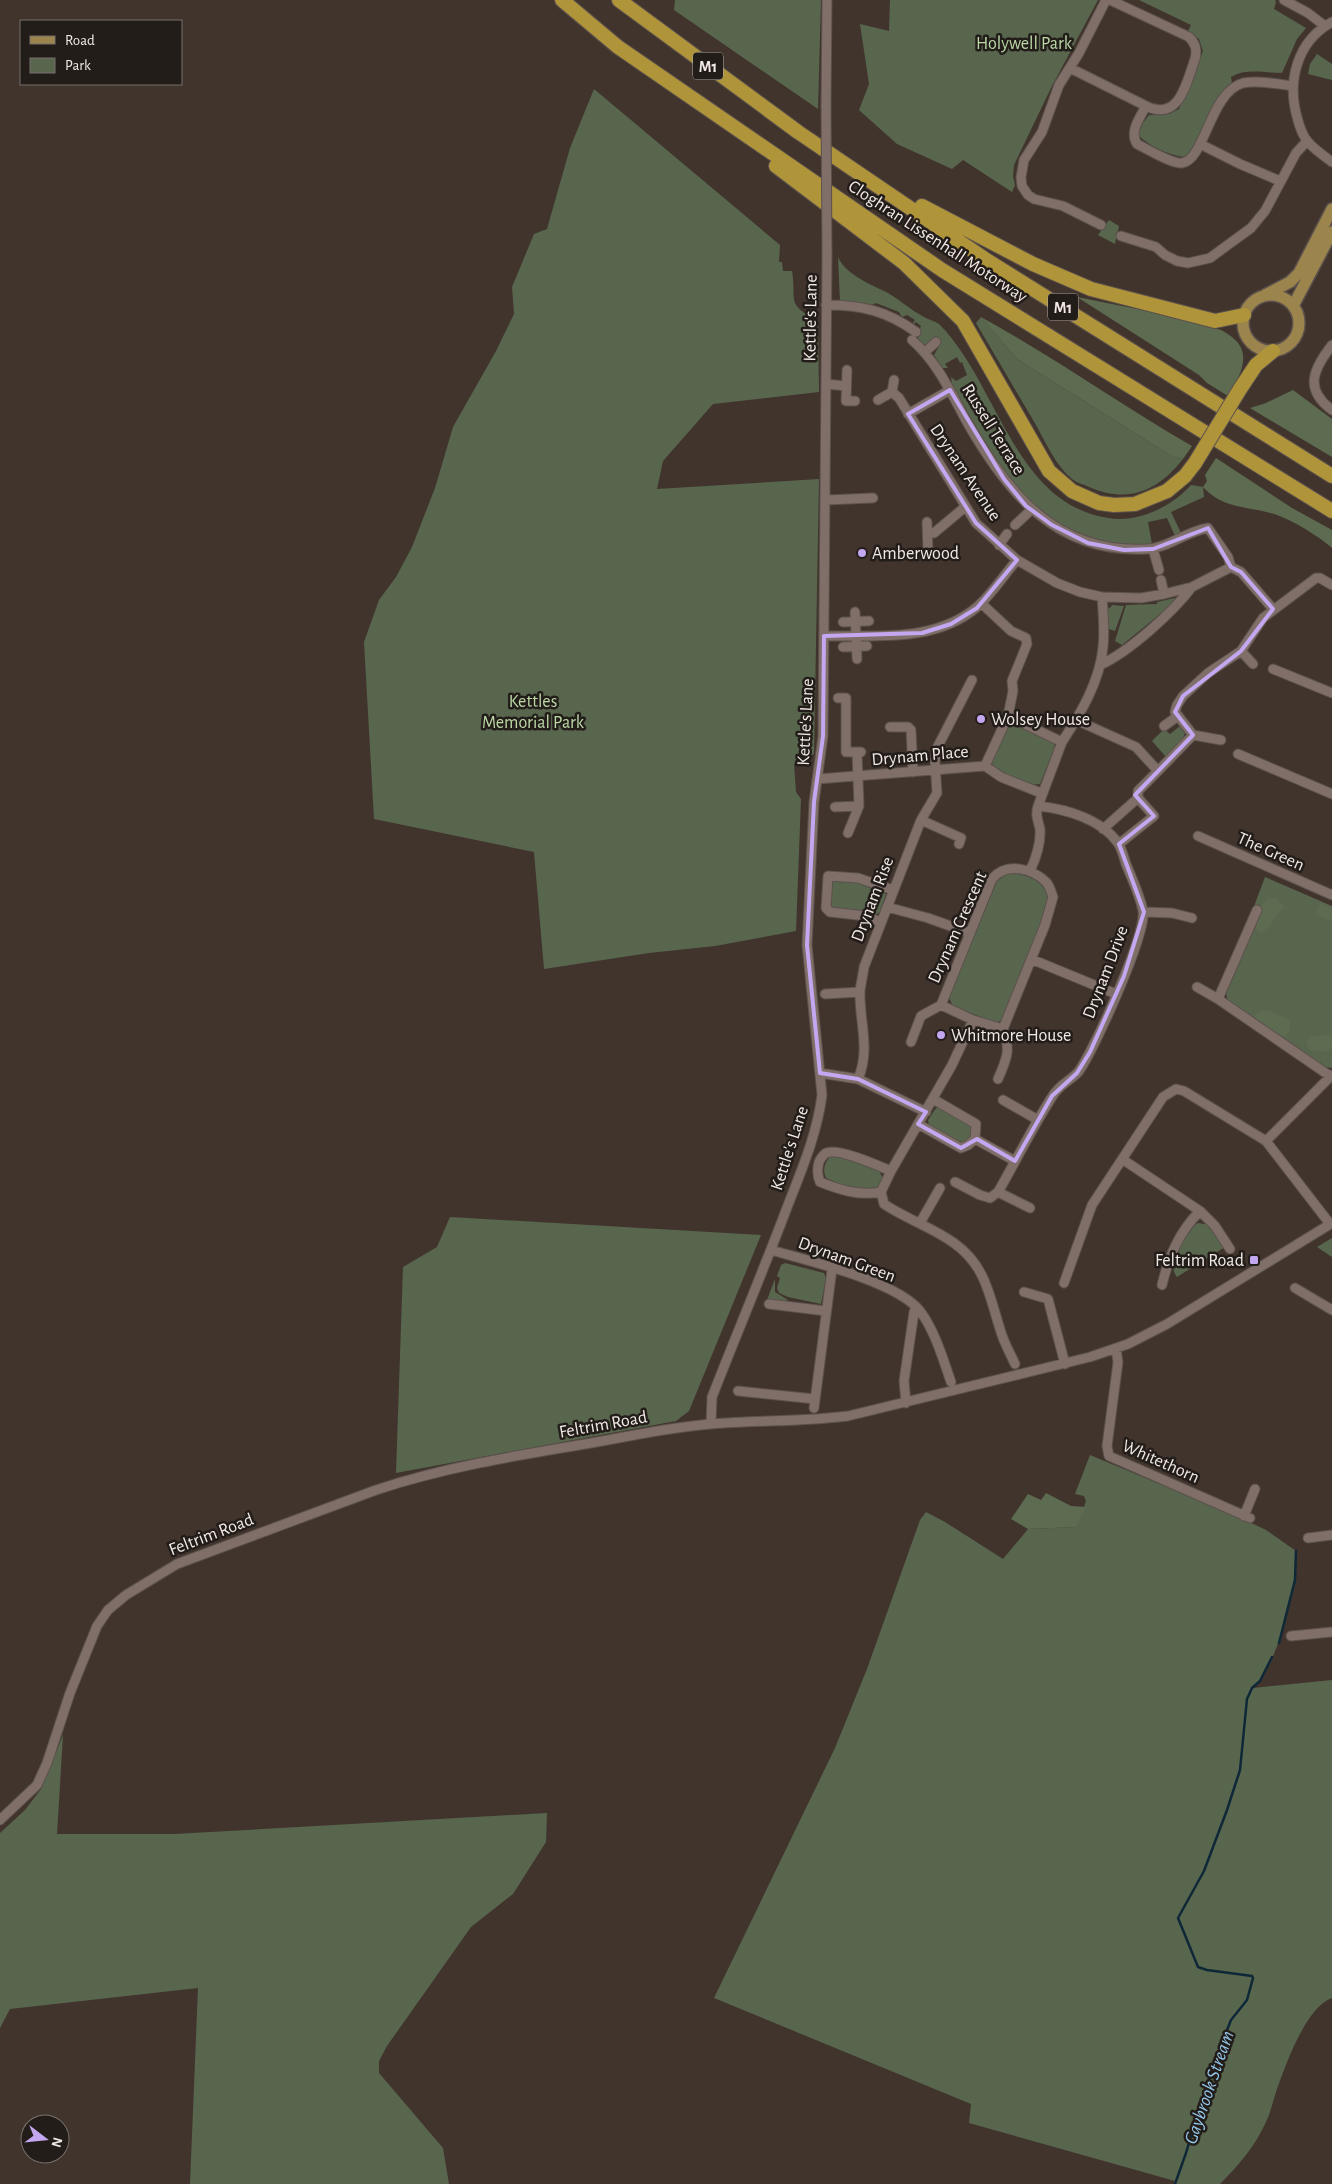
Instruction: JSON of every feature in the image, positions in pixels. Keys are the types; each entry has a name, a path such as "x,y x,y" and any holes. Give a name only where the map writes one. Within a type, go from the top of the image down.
{"highway":[{"name":"Cloghran Lissenhall Motorway","path":"562,0 618,47 942,270 1332,511"},
{"name":"Cloghran Lissenhall Motorway","path":"619,0 798,132 988,261 1332,476"},
{"path":"618,47 904,262 962,321 1049,471 1072,491 1087,499 1106,504 1135,504 1167,491 1185,476 1195,463 1256,365 1273,351"},
{"path":"798,132 936,214 1033,264 1091,289 1215,321 1244,315"}],"main road":[{"path":"1264,296 1280,297 1294,306 1299,322 1295,339 1289,345 1273,351 1260,349 1249,341 1244,329 1244,315 1250,305 1264,296 1290,282 1299,273 1332,209"},
{"path":"1294,306 1332,232"}],"street":[{"name":"Kettle's Lane","path":"711,1424 712,1397 771,1250 819,1118 822,1095 807,945 814,802 823,736 826,500 827,0"},
{"path":"1101,225 1063,206 1034,199 1028,195 1022,186 1021,169 1024,160 1042,132 1059,85 1106,0"},
{"path":"1070,68 1156,110 1163,111 1174,106 1195,59 1197,52 1195,46 1189,37 1110,0"},
{"path":"1284,0 1328,24 1310,40 1300,56 1293,86 1295,109 1300,127 1307,141 1332,162"},
{"path":"1146,106 1133,136 1136,144 1175,162 1183,163 1189,160 1200,144 1221,101 1232,88 1244,83 1254,82 1293,86"},
{"path":"1120,236 1156,247 1165,255 1177,261 1188,263 1210,258 1250,228 1265,210 1296,153 1307,141"},
{"path":"1200,144 1280,181"},
{"name":"Russell Terrace","path":"826,305 869,308 884,313 914,336 950,390 985,452 1004,479 1031,510 1052,525 1088,543 1124,550 1153,549 1198,530 1208,528 1228,557 1228,568"},
{"path":"926,352 936,342"},
{"path":"1332,345 1316,370 1313,381 1316,393 1322,403 1332,410"},
{"path":"847,370 846,401 855,401"},
{"path":"878,400 892,392 894,380"},
{"path":"826,384 846,386"},
{"name":"Drynam Avenue","path":"908,414 950,390"},
{"name":"Drynam Avenue","path":"892,392 908,414 976,523 1017,560 1057,583 1080,592 1102,597 1127,598 1164,594 1192,586 1228,568"},
{"path":"826,500 873,498"},
{"path":"928,533 934,533 965,507"},
{"name":"Drynam Avenue","path":"1015,525 1031,510"},
{"path":"927,522 928,552"},
{"name":"Drynam Avenue","path":"999,545 1008,534"},
{"path":"1153,549 1159,570"},
{"path":"824,636 922,633 951,624 980,603 1017,560"},
{"path":"1228,568 1241,572 1273,609"},
{"path":"1221,740 1193,736 1175,712 1177,705 1208,674 1241,651 1263,618 1273,609 1316,578 1320,578 1332,585"},
{"path":"1161,580 1164,594"},
{"path":"1100,665 1111,660 1152,628 1192,586"},
{"path":"998,1079 1009,1051 1003,1029 1045,925 1053,897 1046,882 1030,871 1039,846 1040,828 1036,816 1038,806 1062,742 1076,720 1095,681 1100,665 1104,634 1102,597"},
{"path":"980,603 1011,631 1026,638 1027,644 1012,681 1013,691 1008,716 985,766 1000,777 1041,794"},
{"path":"855,616 857,659"},
{"path":"843,622 855,616 869,621"},
{"path":"843,647 867,646"},
{"path":"1241,651 1253,664"},
{"path":"1273,669 1332,694"},
{"path":"937,771 937,748 972,680"},
{"path":"838,698 846,698 846,752 860,752 857,777"},
{"path":"1008,716 1062,742"},
{"path":"1164,726 1178,716"},
{"path":"1076,720 1136,747 1158,771"},
{"path":"890,727 908,728 911,730 913,772"},
{"path":"1119,844 1154,816 1138,798 1138,791 1193,736"},
{"path":"1238,754 1332,794"},
{"name":"Drynam Place","path":"817,779 985,766"},
{"name":"Drynam Rise","path":"858,1079 864,1060 865,1040 860,992 864,968 880,922 921,820 937,793 937,771"},
{"name":"Drynam Place","path":"848,833 859,806 857,777"},
{"path":"1103,829 1138,798"},
{"path":"835,807 859,806"},
{"name":"Drynam Drive","path":"998,1192 1058,1088 1077,1073 1090,1052 1108,1016 1135,946 1144,912 1119,844 1103,829 1067,811 1038,806"},
{"path":"921,820 961,838 959,844"},
{"name":"The Green","path":"1198,836 1332,895"},
{"name":"Drynam Crescent","path":"1003,1029 973,1020 941,1005 992,879 996,874 1005,869 1016,868 1030,871"},
{"path":"880,922 866,916 830,912 826,908 828,876 858,878 893,890"},
{"path":"887,907 928,918 970,934"},
{"path":"1218,999 1257,910"},
{"name":"Drynam Drive","path":"1144,912 1192,918"},
{"path":"1031,959 1116,994"},
{"path":"1197,987 1218,999 1331,1076 1266,1141"},
{"path":"825,994 860,992"},
{"path":"911,1042 921,1016 941,1005"},
{"path":"973,1020 952,1065 891,1171 881,1192 884,1204 954,1243 978,1267 989,1288 1000,1332 1015,1364"},
{"path":"820,1073 858,1079 926,1112"},
{"path":"1064,1282 1092,1205 1163,1096 1176,1089 1184,1091 1266,1141 1331,1223"},
{"path":"918,1124 961,1148 976,1138 976,1124 933,1099"},
{"path":"1003,1100 1038,1120"},
{"path":"976,1138 1016,1161"},
{"path":"881,1192 865,1195 820,1182 817,1175 820,1160 826,1153 833,1151 891,1171"},
{"path":"1122,1159 1200,1211 1215,1226 1230,1249"},
{"path":"954,1182 990,1198 998,1192 1030,1208"},
{"path":"920,1223 940,1188"},
{"path":"1162,1285 1177,1239 1189,1222 1200,1211"},
{"name":"Feltrim Road","path":"0,1820 37,1785 47,1763 70,1693 97,1626 108,1610 126,1595 156,1575 177,1564 399,1483 473,1465 558,1448 711,1424 828,1419 906,1403 1065,1364 1116,1349 1167,1324 1331,1223"},
{"name":"Drynam Green","path":"771,1250 832,1268 896,1293 916,1308 932,1332 951,1382"},
{"path":"738,1391 814,1404 832,1268"},
{"path":"1296,1288 1332,1310"},
{"path":"1024,1292 1048,1299 1065,1364"},
{"path":"769,1304 826,1311"},
{"path":"906,1403 904,1380 916,1308"},
{"name":"Whitethorn","path":"1116,1349 1118,1362 1107,1446 1109,1456 1247,1517 1255,1489"},
{"path":"1308,1538 1332,1535"},
{"path":"1291,1636 1332,1632"}],"highlighted area":[{"path":"950,390 1004,479 1026,506 1052,525 1088,543 1124,550 1153,549 1208,528 1231,567 1241,572 1273,609 1241,651 1183,696 1175,712 1193,735 1135,795 1154,816 1119,844 1144,912 1124,976 1090,1052 1077,1073 1052,1096 1015,1161 977,1139 961,1148 918,1124 926,1112 858,1079 820,1073 807,945 814,802 823,736 824,636 922,633 951,624 977,608 1017,560 976,523 908,414"}],"green space":[{"path":"675,0 821,0 818,109 674,10"},
{"name":"Holywell Park","path":"890,0 1098,0 1052,86 1014,165 1013,176 1015,185 1012,192 963,160 952,169 897,144 859,110 869,84 860,24 889,31"},
{"path":"1139,0 1275,0 1274,9 1306,28 1297,39 1282,73 1249,72 1231,77 1232,84 1223,91 1211,109 1198,140 1184,157 1159,149 1138,135 1149,115 1169,114 1179,109 1203,51 1199,39 1188,31 1191,25"},
{"path":"1317,54 1332,64 1332,80 1308,74 1310,64"},
{"name":"Kettles Memorial Park","path":"594,89 780,245 779,262 782,262 783,271 792,271 794,301 801,310 818,321 819,392 713,404 663,461 657,489 819,479 814,754 794,764 796,792 801,799 796,931 715,946 649,953 544,969 534,852 374,819 364,642 379,600 396,577 412,547 435,488 453,427 496,351 514,314 512,287 534,234 547,229 570,148"},
{"path":"1109,220 1119,226 1115,244 1098,235"},
{"path":"838,257 841,263 857,277 940,325 961,351 1013,442 1032,470 1055,494 1083,511 1117,519 1127,519 1148,514 1167,505 1191,485 1203,487 1204,497 1171,512 1181,533 1175,536 1167,518 1148,522 1152,544 1114,545 1082,537 1053,521 1028,500 1006,474 986,445 952,384 951,377 956,381 967,375 962,362 960,363 957,357 945,364 948,368 942,368 934,355 940,344 933,339 926,345 920,343 917,339 921,334 918,332 921,326 916,322 913,325 915,320 907,315 902,317 899,312 876,303 872,305 840,302"},
{"path":"1077,297 1147,311 1221,330 1232,337 1239,344 1243,360 1242,368 1228,396 1207,383 1199,375"},
{"path":"981,317 1017,359 1173,457 1183,459 1153,486 1129,494 1103,492 1074,480 1066,474 1052,454 976,323"},
{"path":"981,317 1035,348 1192,446 1183,459 1173,457 1017,359"},
{"path":"1293,390 1332,419 1332,457 1250,408 1266,403"},
{"path":"1216,458 1292,508 1332,530 1332,548 1315,535 1288,520 1272,513 1221,501 1212,495 1203,487 1207,481 1205,475"},
{"path":"1175,598 1175,602 1122,645 1115,641 1126,605 1157,604 1157,602"},
{"path":"1112,605 1124,606 1115,631 1109,629 1107,607 1110,608"},
{"path":"1014,724 1054,743 1055,747 1040,784 1014,778 1000,771 991,763 1008,726"},
{"path":"1180,726 1185,733 1182,741 1166,757 1152,741 1164,729 1170,734"},
{"path":"1008,873 1023,875 1036,881 1045,890 1049,903 1003,1020 996,1023 953,1006 949,998 997,881"},
{"path":"1265,877 1332,906 1332,1068 1320,1066 1228,1002 1226,993 1261,913 1253,909"},
{"path":"835,880 852,881 886,894 880,912 876,915 830,908 831,884"},
{"path":"1269,898 1276,898 1285,907 1268,928 1261,933 1255,928 1261,913 1257,910"},
{"path":"1320,903 1332,909 1332,921 1316,915"},
{"path":"1260,1011 1270,1011 1290,1020 1290,1031 1282,1038 1255,1019 1254,1015"},
{"path":"1332,1035 1332,1048 1326,1052 1310,1050 1306,1042 1311,1037"},
{"path":"941,1107 970,1124 973,1129 968,1141 958,1141 929,1125 928,1120 936,1108"},
{"path":"831,1155 839,1155 879,1170 883,1179 879,1186 873,1190 866,1191 858,1190 826,1178 825,1166"},
{"path":"450,1217 761,1235 689,1411 676,1421 396,1473 403,1267 437,1247"},
{"path":"1198,1223 1211,1225 1225,1247 1177,1277 1173,1265 1175,1257 1186,1236"},
{"path":"1332,1238 1332,1257 1317,1247"},
{"path":"785,1263 824,1273 826,1279 821,1304 788,1297 779,1293 777,1288 780,1278 777,1276 781,1265"},
{"path":"775,1279 775,1292 788,1300 784,1302 767,1300"},
{"path":"1090,1455 1237,1516 1266,1530 1296,1551 1295,1582 1285,1623 1268,1667 1253,1688 1332,1680 1332,1998 1323,2003 1314,2012 1306,2024 1286,2066 1262,2131 1246,2155 1220,2184 1174,2184 1175,2181 969,2123 971,2104 714,1998 835,1748 867,1669 920,1520 926,1512 1003,1559 1028,1529 1077,1527 1086,1501 1084,1496 1075,1494"},
{"path":"1046,1493 1071,1506 1085,1507 1077,1527 1028,1529 1011,1519 1028,1494 1041,1500"},
{"path":"63,1735 57,1834 174,1834 547,1813 546,1842 513,1894 471,1927 387,2046 379,2061 379,2073 443,2148 449,2184 190,2184 198,1988 10,2009 0,2028 0,1833 25,1810 41,1789"}],"waterway":[{"name":"Gaybrook Stream","path":"1279,1643 1295,1580 1296,1551"},
{"name":"Gaybrook Stream","path":"1175,2184 1218,2053 1231,2020 1247,2000 1253,1978 1252,1976 1198,1967 1178,1918 1204,1871 1227,1810 1240,1770 1247,1699 1252,1688 1260,1681 1272,1657"}],"place":[{"name":"Amberwood","path":"862,553"},
{"name":"Wolsey House","path":"981,719"},
{"name":"Whitmore House","path":"941,1035"},
{"name":"Feltrim Road","path":"1254,1260"}]}
